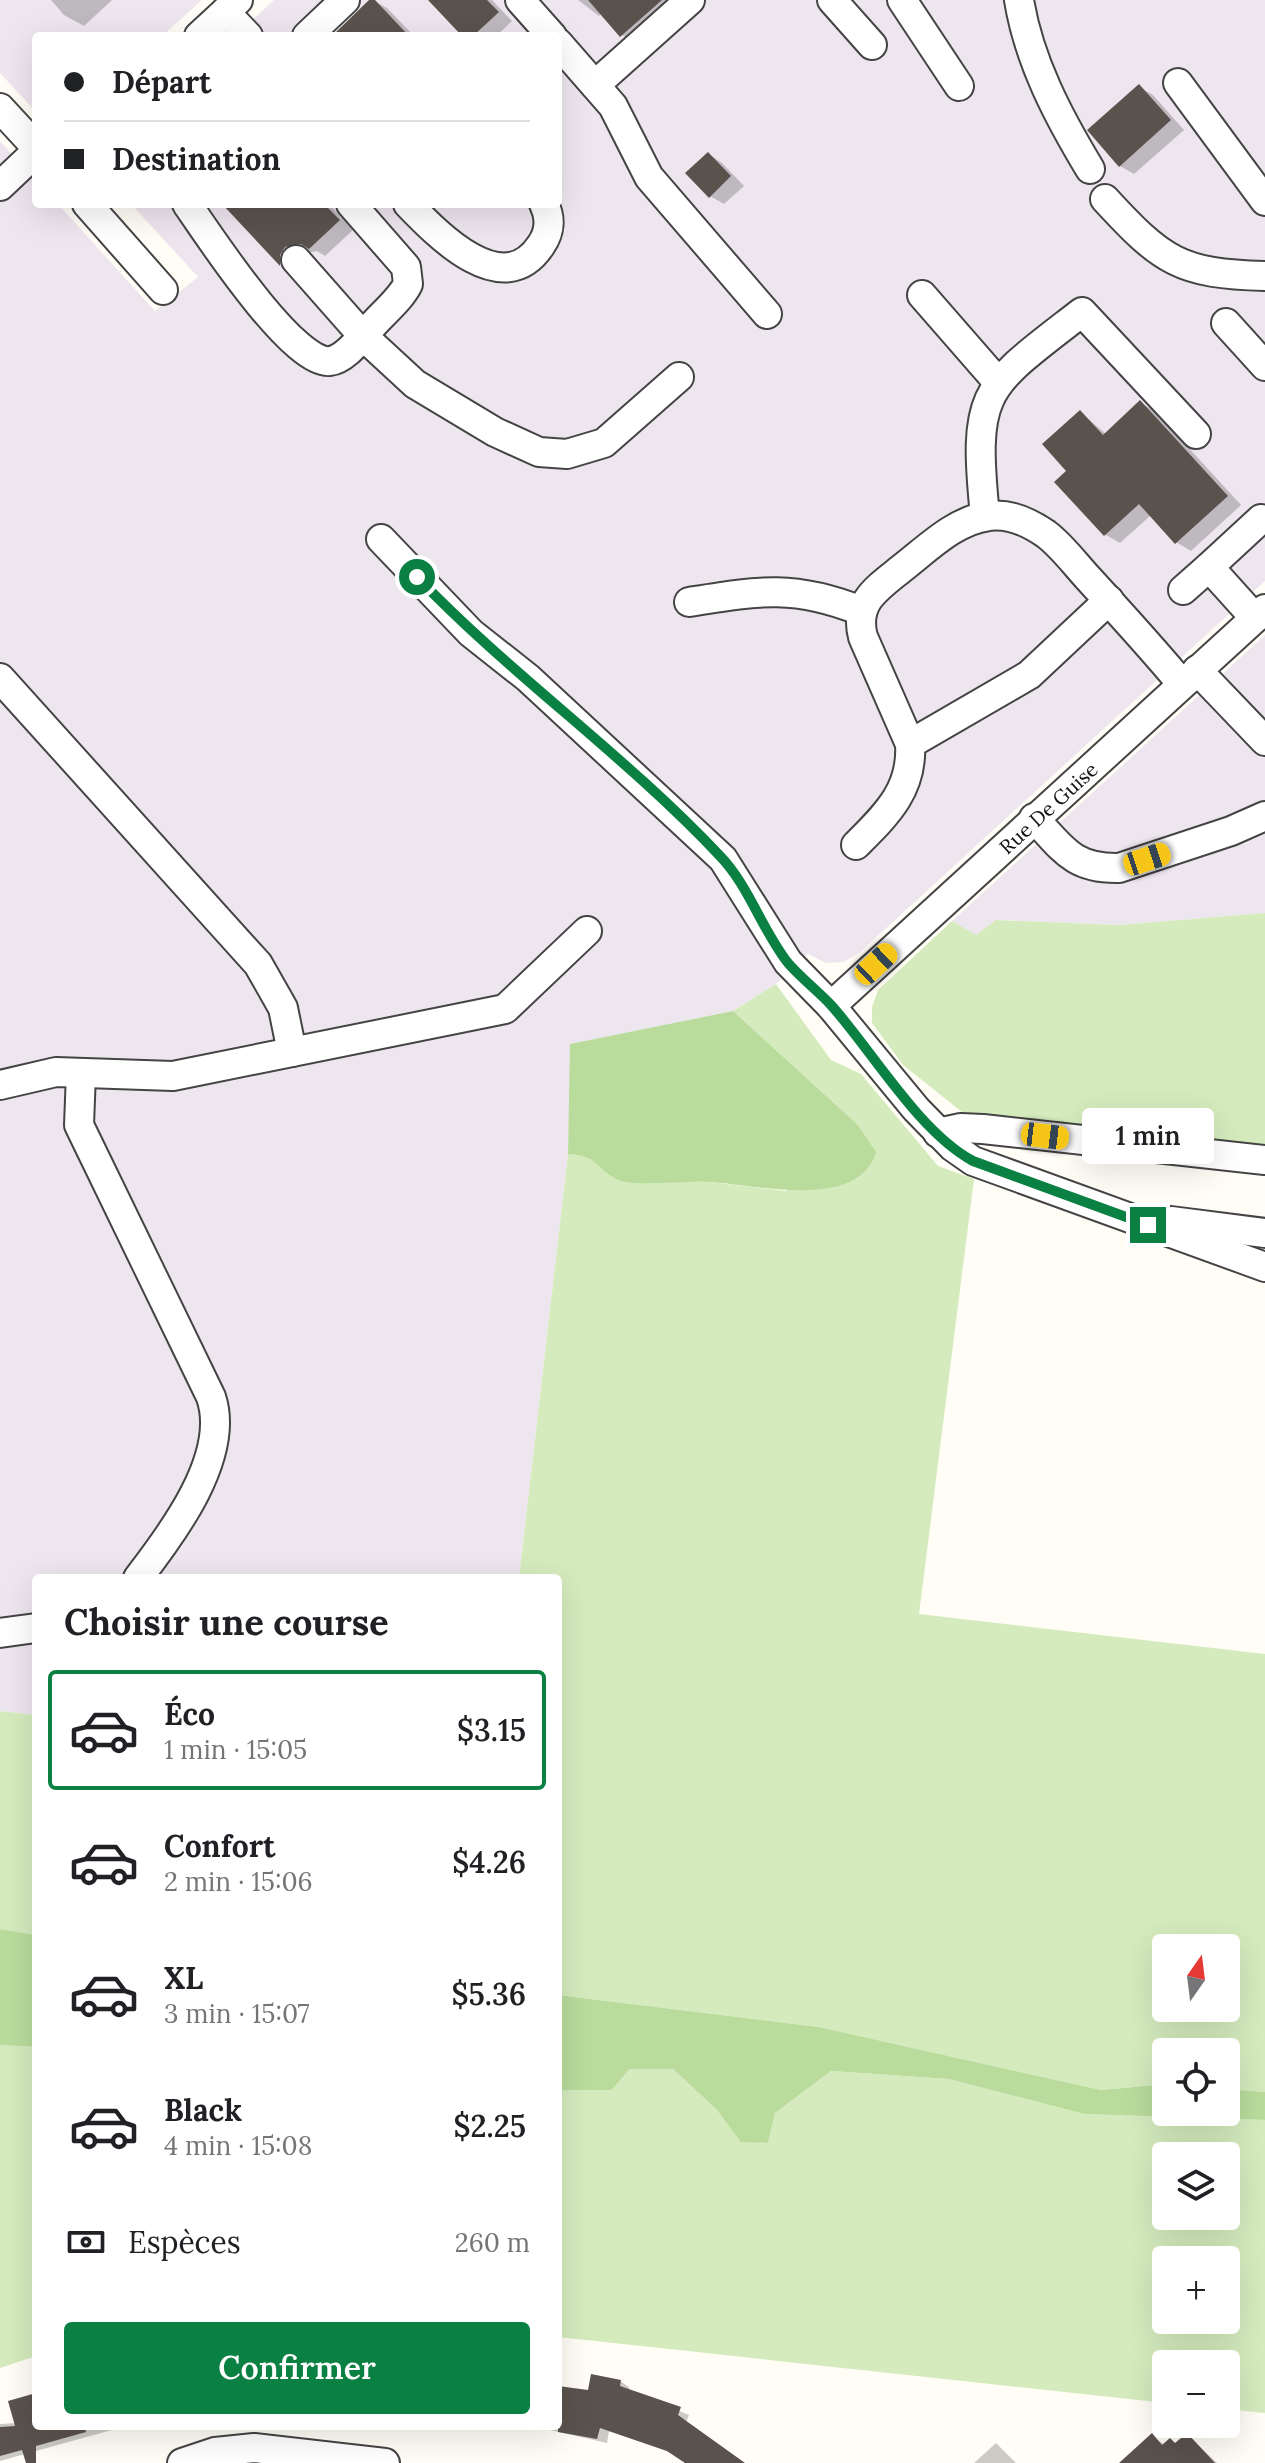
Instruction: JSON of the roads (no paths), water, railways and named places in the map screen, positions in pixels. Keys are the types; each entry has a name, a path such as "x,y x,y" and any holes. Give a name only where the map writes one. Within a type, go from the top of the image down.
{"street":[{"path":"520,0 548,32"},
{"path":"595,85 690,0"},
{"path":"832,0 872,45"},
{"path":"902,0 959,86"},
{"path":"1019,0 1024,31 1038,72 1090,169"},
{"path":"312,32 352,3"},
{"path":"203,32 231,6 246,32"},
{"path":"562,48 595,85 628,131 649,177 767,314"},
{"path":"1178,83 1265,201"},
{"path":"0,108 32,145"},
{"path":"0,186 32,154"},
{"path":"1105,199 1139,235 1188,267 1214,275 1265,276"},
{"path":"91,208 163,290"},
{"path":"190,208 254,300 308,354 329,361 339,357 363,336 405,289 409,275 406,267 354,208"},
{"path":"412,208 459,252 499,266 522,262 537,250 548,230 545,208"},
{"path":"296,260 363,336 415,384 524,447 555,455 585,451 604,443 679,377"},
{"path":"922,295 997,381"},
{"path":"985,516 980,427 997,381 1082,312 1196,434"},
{"path":"1226,323 1265,366"},
{"path":"856,845 893,808 902,793 909,775 910,744 870,656 859,622 861,611 866,599 882,584 958,526 985,516 1003,516 1037,528 1190,677 1265,741"},
{"path":"1183,590 1261,519"},
{"path":"381,539 471,633 528,678 723,859 788,962 831,1006 938,1133 973,1161 1265,1267"},
{"path":"1209,567 1260,614"},
{"path":"689,602 756,591 798,591 825,596 861,611"},
{"path":"910,744 1029,675 1109,600"},
{"name":"Rue De Guise","path":"831,1006 1260,614"},
{"path":"0,678 258,964 283,1008 292,1052"},
{"path":"1034,818 1072,859 1085,865 1119,868 1217,836 1265,816"},
{"path":"0,1085 36,1074 173,1076 505,1009 587,931"},
{"path":"81,1073 79,1125 215,1407 212,1445 196,1490 141,1574"},
{"path":"938,1133 961,1128 983,1129 1265,1160"},
{"path":"1119,1214 1265,1233"},
{"path":"0,1633 32,1629"},
{"path":"182,2463 231,2449 254,2448 385,2463"}]}
